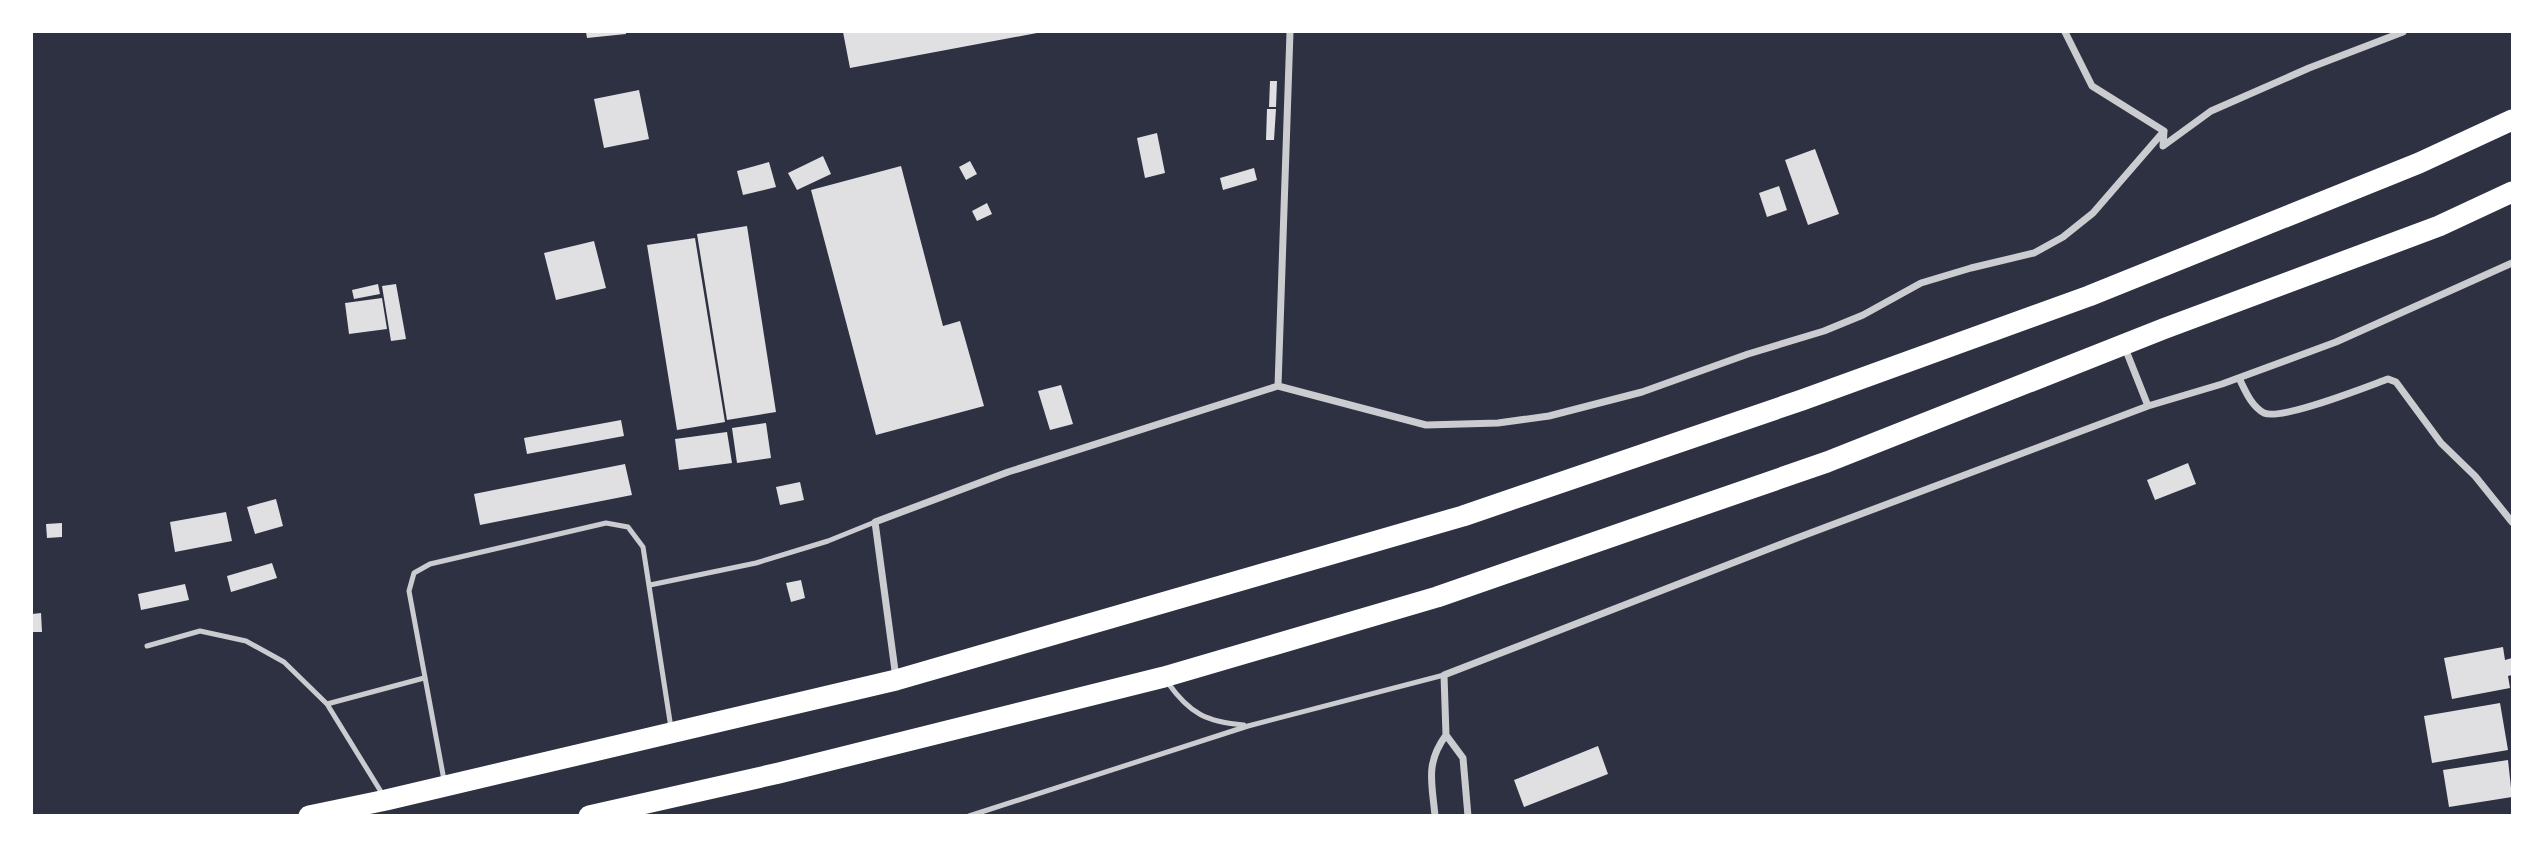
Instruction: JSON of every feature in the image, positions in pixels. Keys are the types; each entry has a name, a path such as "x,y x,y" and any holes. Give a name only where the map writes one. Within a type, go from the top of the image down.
{"highway":[{"path":"309,816 445,787 896,680 1463,516 1802,400 2090,296 2419,163 2512,120"},
{"path":"589,816 779,774 1164,677 1437,597 1814,467 2124,345 2439,226 2512,192"}],"street":[{"path":"1278,386 1290,32"},
{"path":"2066,32 2092,86 2164,131"},
{"path":"2164,131 2163,146 2211,111 2309,68 2403,32"},
{"path":"896,680 875,522 1008,472 1278,386 1426,425 1498,423 1549,416 1642,392 1863,316 1921,284 2044,248 2093,213 2164,131"},
{"path":"1468,816 1462,758 1446,735 1444,675 2148,405 2239,378 2336,342 2512,263"},
{"path":"2124,345 2148,405"},
{"path":"2239,378 2253,404 2265,414 2285,414 2388,379 2396,382 2441,443 2475,475 2512,522"},
{"path":"1435,816 1431,774 1433,755 1446,735"}],"lane":[{"path":"650,585 756,563 828,541 875,522"},
{"path":"445,787 409,591 414,573 430,564 606,523 628,527 643,547 672,733"},
{"path":"147,646 200,631 246,641 284,662 327,704 386,800"},
{"path":"969,816 1248,726 1444,675"},
{"path":"1164,677 1196,714 1206,719 1248,726"},
{"path":"327,704 424,678"}],"building":[{"path":"586,32 626,32 626,34 587,38"},
{"path":"843,32 1037,32 1037,33 850,68"},
{"path":"1270,81 1277,81 1276,107 1269,107"},
{"path":"639,90 649,139 604,148 594,99"},
{"path":"1267,109 1276,109 1274,140 1266,140"},
{"path":"1157,133 1165,173 1145,178 1137,138"},
{"path":"1815,149 1839,214 1808,225 1785,160"},
{"path":"823,156 831,174 797,190 788,173"},
{"path":"970,161 977,174 966,180 959,167"},
{"path":"769,162 776,187 743,195 737,171"},
{"path":"901,166 943,326 960,321 984,406 876,435 811,190"},
{"path":"1254,168 1257,180 1223,190 1220,178"},
{"path":"1779,186 1787,210 1767,217 1759,193"},
{"path":"987,203 992,214 977,221 972,211"},
{"path":"747,226 776,412 727,420 697,234"},
{"path":"695,238 725,422 677,430 647,245"},
{"path":"594,241 606,288 556,300 544,253"},
{"path":"378,284 380,294 354,299 352,290"},
{"path":"396,284 406,339 391,341 382,286"},
{"path":"382,298 387,329 349,334 345,303"},
{"path":"1061,385 1073,424 1050,430 1038,391"},
{"path":"621,420 624,436 527,454 524,438"},
{"path":"766,423 771,458 737,463 732,428"},
{"path":"727,432 732,463 679,470 675,439"},
{"path":"2188,463 2196,484 2155,500 2147,480"},
{"path":"625,464 632,495 480,525 474,494"},
{"path":"800,482 804,500 780,505 776,487"},
{"path":"276,499 283,526 255,534 247,507"},
{"path":"226,512 232,541 175,552 170,522"},
{"path":"62,523 62,537 47,538 46,524"},
{"path":"272,563 277,578 231,592 227,576"},
{"path":"801,580 805,598 791,602 786,583"},
{"path":"185,584 189,600 141,610 138,594"},
{"path":"41,613 42,632 32,632 32,614"},
{"path":"2503,647 2505,660 2512,658 2512,675 2508,676 2510,688 2452,699 2444,658"},
{"path":"2500,703 2508,750 2432,763 2424,716"},
{"path":"1598,746 1608,774 1524,807 1514,780"},
{"path":"2508,760 2512,797 2449,807 2443,770"}]}
